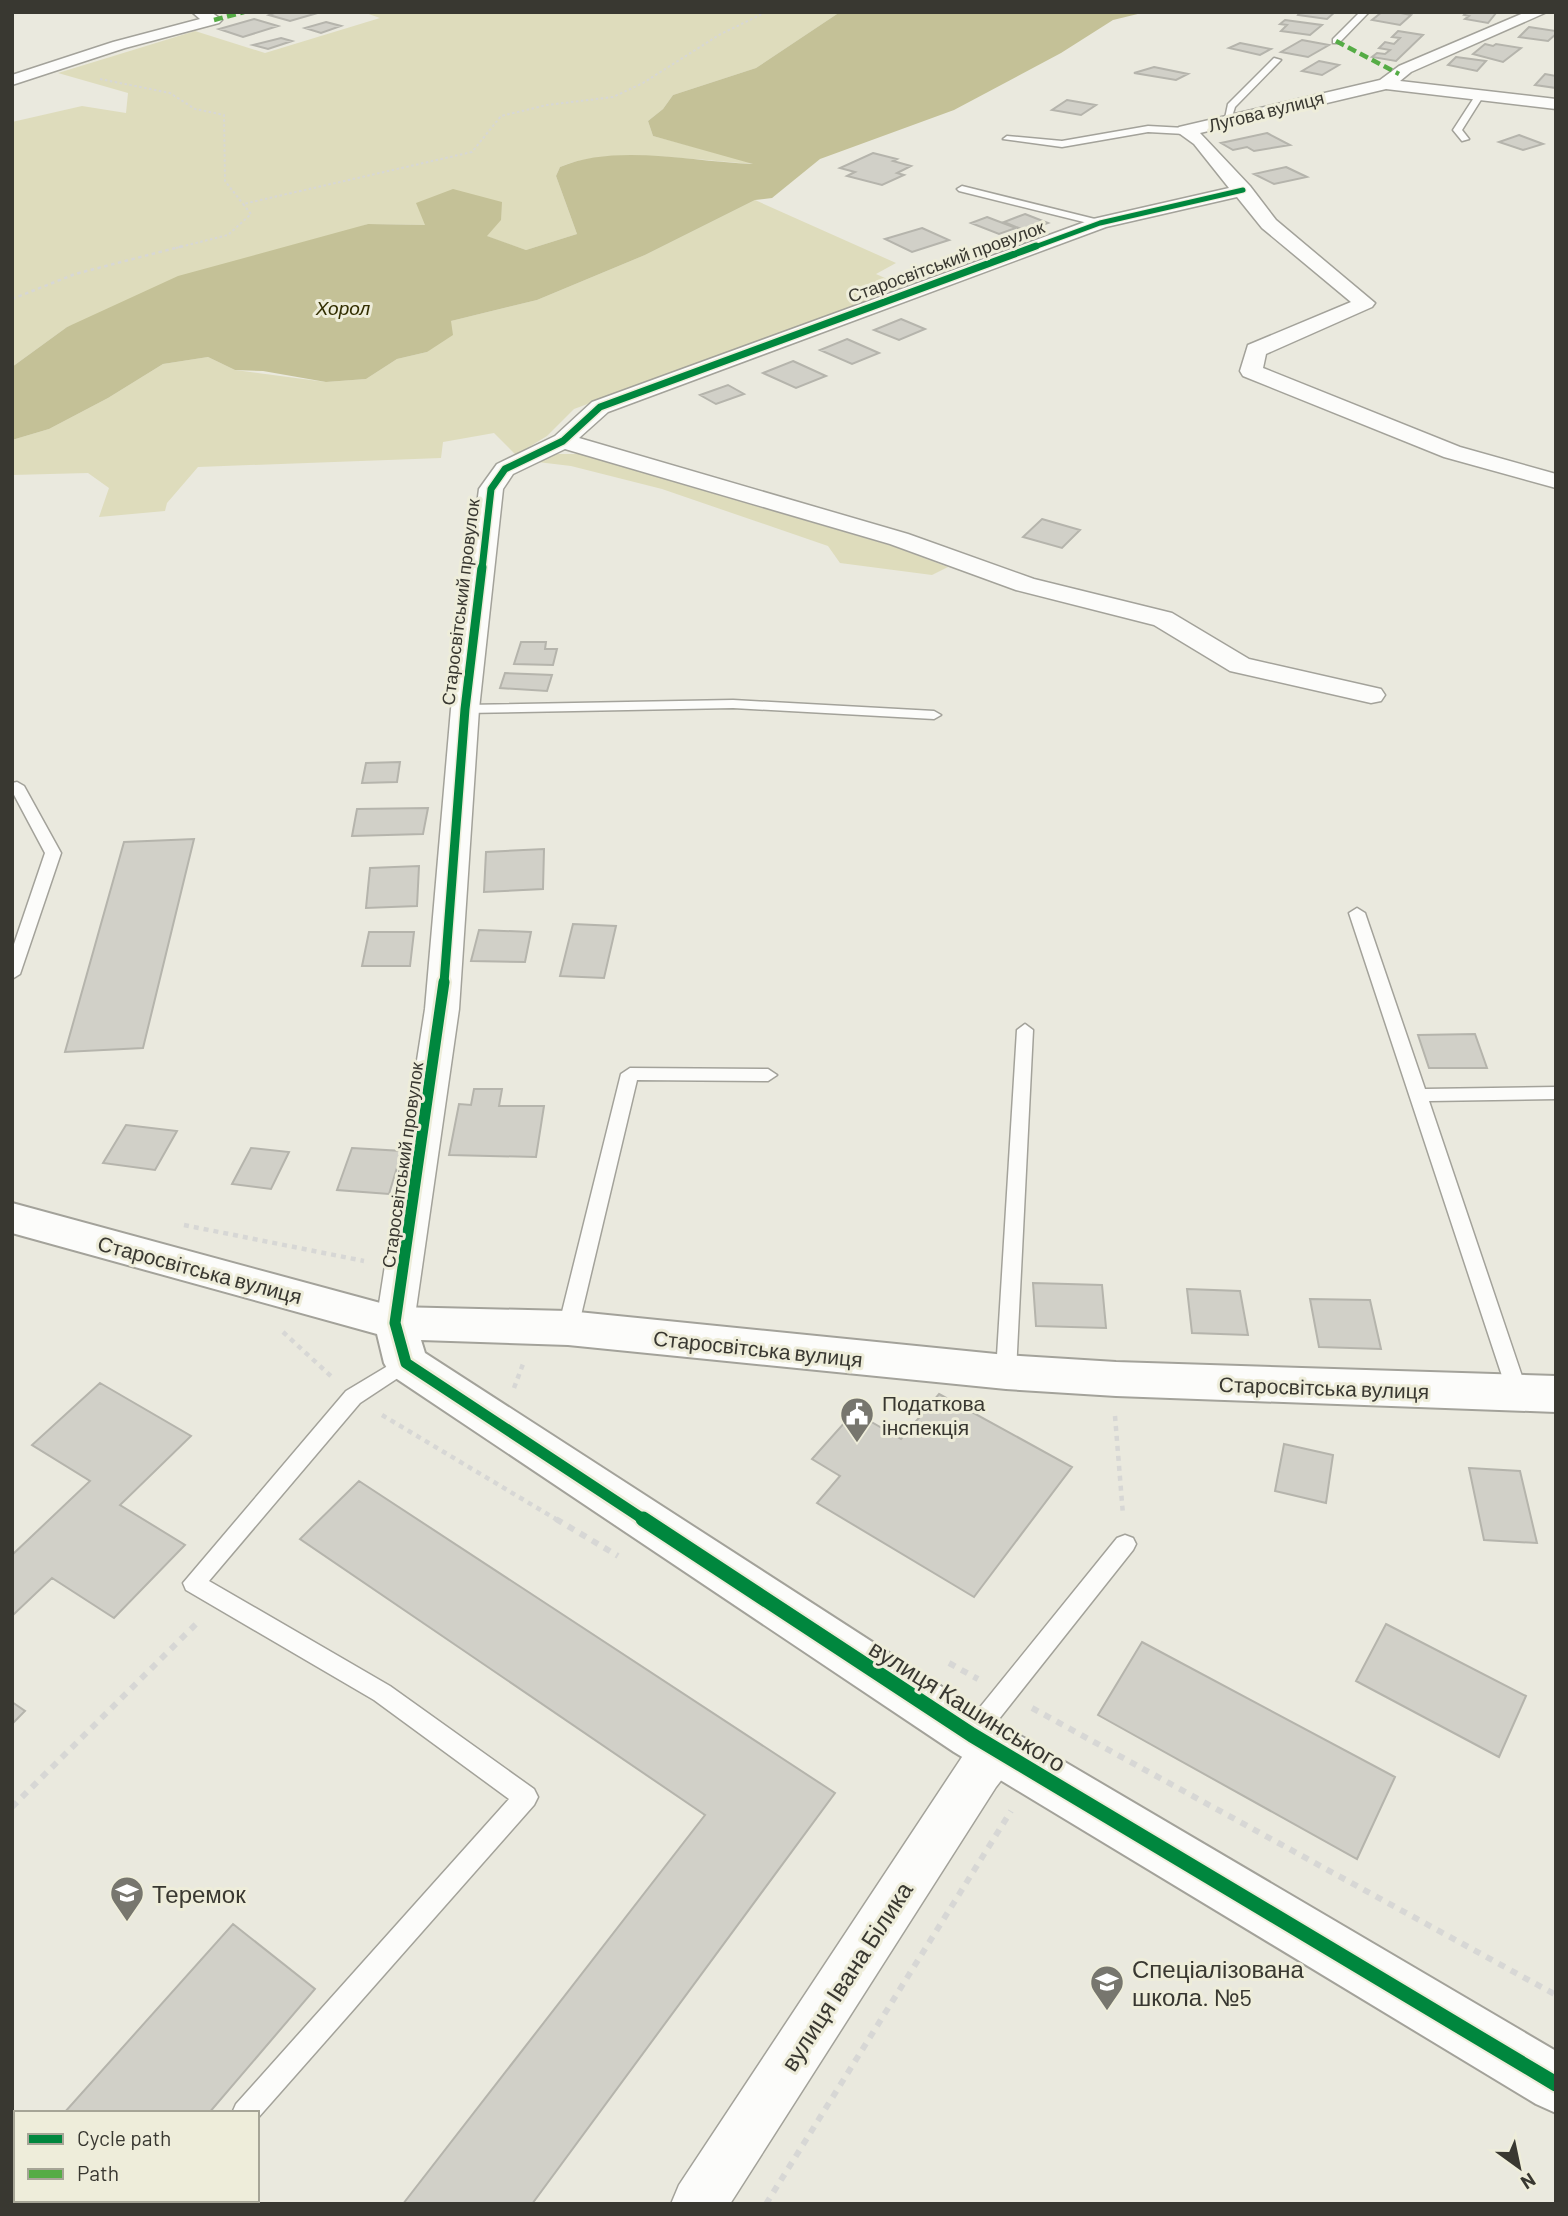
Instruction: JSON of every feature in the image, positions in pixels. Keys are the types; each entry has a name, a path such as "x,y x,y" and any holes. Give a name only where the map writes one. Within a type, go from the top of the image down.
{"street":[{"path":"12,80 120,45 214,20 199,12"},
{"path":"1386,84 1405,69 1540,12"},
{"name":"Лугова вулиця","path":"1185,131 1386,84 1556,104"},
{"name":"Лугова вулиця","path":"1185,131 1200,140 1269,224 1365,303 1256,350 1251,371 1452,452 1556,481"},
{"name":"Старосвітський провулок","path":"401,1343 404,1269 442,1009 465,709 491,489 505,468 563,441 600,407 1100,223 1242,190"},
{"path":"563,441 900,539 1025,585 1163,619 1240,665 1371,695"},
{"name":"Старосвітська вулиця","path":"12,1218 401,1343 568,1328 1006,1372 1116,1379 1537,1394"},
{"name":"вулиця Кашинського","path":"401,1343 985,1742 1556,2084"},
{"name":"вулиця Івана Білика","path":"698,2204 979,1772 985,1742"}],"lane":[{"path":"1336,41 1365,12"},
{"path":"1227,121 1230,106 1277,60"},
{"path":"1465,139 1457,130 1480,95"},
{"path":"1007,139 1062,144 1148,129 1185,131"},
{"path":"962,190 1100,223"},
{"path":"465,709 733,704 934,715"},
{"path":"12,974 53,853 17,786"},
{"name":"Старосвітська вулиця","path":"1357,913 1418,1095 1537,1394"},
{"path":"1006,1372 1024,1030"},
{"path":"568,1328 630,1074 768,1075"},
{"path":"1418,1095 1556,1093"},
{"path":"247,2111 526,1797 382,1693 194,1583 401,1343"},
{"path":"985,1742 1125,1544"}],"path":[{"path":"243,204 472,152 501,116 547,105 613,97 643,83 719,35 766,12"},
{"path":"12,299 75,274 228,235 251,214 225,181 224,115 195,109 170,93 116,84 60,65"},
{"path":"171,1222 404,1269"},
{"path":"273,1323 353,1397 626,1561"},
{"path":"511,1395 524,1360"},
{"path":"1116,1379 1114,1403 1125,1544"},
{"path":"12,1807 221,1599"},
{"path":"943,1660 980,1680"},
{"path":"1029,1707 1556,1996"},
{"path":"766,2204 1012,1808"}],"shaded area":[{"path":"363,12 840,12 756,68 673,95 663,109 648,121 653,136 758,164 657,156 581,160 560,167 556,176 577,234 526,250 486,236 425,225 368,224 67,327 12,367 12,122 82,106 126,113 128,93 58,73 195,31 265,53 380,18"},
{"path":"755,200 896,263 876,274 905,287 574,409 547,436 524,450 532,454 579,454 892,546 948,567 932,575 840,563 828,546 662,489 571,466 521,460 494,433 443,442 441,458 198,467 167,503 165,511 99,517 109,488 88,473 12,475 12,440 49,429 108,398 163,364 208,357 235,370 326,382 366,379 397,359 427,352 451,321 537,300 645,255"}],"water":[{"name":"Хорол","path":"840,12 1146,12 1113,20 1061,53 954,110 820,159 772,198 755,200 645,255 537,300 451,321 453,335 427,352 397,359 366,379 326,382 263,371 235,370 208,357 163,364 108,398 49,429 12,440 12,367 67,327 178,276 368,224 425,225 416,203 453,189 502,202 501,220 487,236 526,250 577,234 556,176 560,167 605,156 630,155 753,164 653,136 648,121 663,109 673,95 756,68"}],"building":[{"path":"277,12 321,12 290,21 269,15"},
{"path":"1300,12 1335,12 1327,19 1298,15"},
{"path":"1382,12 1411,15 1400,25 1372,20"},
{"path":"1467,12 1496,13 1488,23 1465,19 1469,16 1464,15"},
{"path":"254,19 278,26 243,37 219,29"},
{"path":"1285,20 1322,25 1310,35 1281,31 1287,25 1280,24"},
{"path":"326,22 341,26 321,33 305,28"},
{"path":"1529,27 1556,31 1556,34 1548,41 1519,37"},
{"path":"1398,31 1423,35 1396,61 1372,57 1390,50 1379,48 1385,42 1394,44 1400,38 1392,37"},
{"path":"281,38 292,41 268,49 253,45"},
{"path":"1302,40 1329,45 1308,57 1281,52"},
{"path":"1240,43 1271,49 1260,55 1229,48"},
{"path":"1485,44 1521,48 1503,62 1473,54"},
{"path":"1456,57 1486,61 1477,71 1448,65"},
{"path":"1319,61 1339,65 1322,75 1302,71"},
{"path":"1154,67 1188,74 1176,80 1134,73"},
{"path":"1545,74 1556,76 1556,88 1535,85"},
{"path":"1067,100 1096,105 1081,115 1052,110"},
{"path":"1267,133 1290,145 1254,151 1247,147 1233,150 1221,143"},
{"path":"1519,135 1543,144 1523,150 1499,142"},
{"path":"873,153 911,166 897,173 904,175 882,185 847,176 855,172 840,168"},
{"path":"1286,167 1307,177 1274,184 1254,174"},
{"path":"1025,214 1048,223 1026,231 1004,222"},
{"path":"987,217 1016,228 999,234 971,223"},
{"path":"922,228 949,240 912,252 885,239"},
{"path":"901,319 925,329 899,340 874,330"},
{"path":"847,339 879,353 852,364 820,350"},
{"path":"793,361 826,376 796,388 763,373"},
{"path":"728,385 744,394 716,404 700,395"},
{"path":"1042,519 1080,530 1062,548 1023,537"},
{"path":"521,642 546,642 545,649 557,649 553,665 514,664"},
{"path":"505,673 552,675 547,691 500,688"},
{"path":"400,762 397,782 362,783 366,763"},
{"path":"428,808 423,834 352,836 357,809"},
{"path":"194,839 143,1048 65,1052 124,842"},
{"path":"544,849 543,889 484,892 486,852"},
{"path":"419,866 417,906 366,908 370,868"},
{"path":"573,924 616,926 604,978 560,976"},
{"path":"479,930 531,932 525,962 471,961"},
{"path":"369,932 414,932 410,966 362,966"},
{"path":"1475,1034 1487,1068 1429,1068 1418,1035"},
{"path":"474,1089 502,1089 499,1106 544,1106 536,1157 449,1155 459,1104 471,1105"},
{"path":"126,1125 177,1131 155,1170 103,1163"},
{"path":"251,1148 289,1152 271,1189 232,1184"},
{"path":"352,1148 402,1151 389,1194 337,1190"},
{"path":"1033,1283 1102,1285 1106,1328 1036,1326"},
{"path":"1187,1289 1240,1291 1248,1335 1192,1333"},
{"path":"1310,1299 1370,1300 1381,1349 1319,1347"},
{"path":"100,1383 191,1436 120,1505 185,1545 114,1618 52,1578 12,1616 12,1555 90,1481 32,1445"},
{"path":"939,1394 1072,1467 974,1597 817,1503 840,1476 812,1459 854,1412 901,1439"},
{"path":"1284,1444 1333,1455 1326,1503 1275,1491"},
{"path":"1469,1468 1520,1471 1537,1543 1484,1540"},
{"path":"359,1481 835,1793 532,2204 403,2204 705,1815 300,1539"},
{"path":"1386,1624 1526,1696 1499,1757 1356,1681"},
{"path":"1142,1642 1395,1777 1357,1859 1098,1715"},
{"path":"12,1702 25,1711 12,1724"},
{"path":"233,1924 315,1989 211,2111 66,2111"}],"marked path":[{"path":"214,20 244,12"},
{"path":"1336,41 1399,74"}],"cycle path":[{"path":"1243,190 1100,223 600,407 563,441 505,469 491,489 465,709 442,1009 395,1323 406,1363 972,1735 1556,2084"}],"place":[{"name":"Податкова інспекція","path":"857,1444"},
{"name":"Теремок","path":"127,1923"},
{"name":"Спеціалізована школа. №5","path":"1107,2012"}]}
